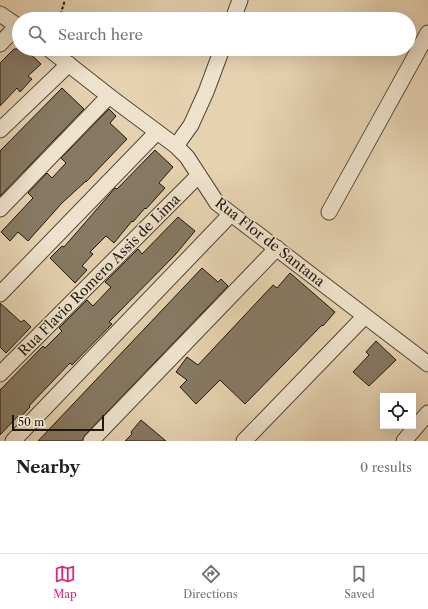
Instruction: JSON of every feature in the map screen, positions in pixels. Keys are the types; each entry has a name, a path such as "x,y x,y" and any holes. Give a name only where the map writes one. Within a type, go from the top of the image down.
{"street":[{"path":"236,12 240,0"},
{"path":"0,14 12,22"},
{"path":"0,44 12,32"},
{"path":"416,55 428,33"},
{"name":"Rua Flor de Santana","path":"58,56 176,146 187,157 217,203 428,364"},
{"path":"176,146 192,125 219,56"},
{"path":"330,212 415,56"},
{"path":"0,130 69,64"},
{"path":"0,209 109,96"},
{"path":"0,294 157,132"},
{"name":"Rua Flavio Romero Assis de Lima","path":"0,374 198,176"},
{"path":"13,441 231,214"},
{"path":"91,441 277,248"},
{"path":"244,441 365,316"},
{"path":"404,441 428,413"}],"path":[{"path":"62,12 66,0"}],"building":[{"path":"12,51 12,56 32,56 41,64 28,76 32,79 20,92 17,88 0,106 0,63"},
{"path":"62,88 84,109 0,196 0,151"},
{"path":"109,109 116,116 110,123 127,139 86,182 62,203 28,241 18,232 10,241 1,232 33,198 28,193 47,173 52,178 66,163 61,158"},
{"path":"155,150 173,167 159,183 165,188 133,222 132,221 114,243 106,236 90,252 93,254 82,266 87,270 75,283 50,258 62,246 64,247 115,188 117,189"},
{"path":"178,217 195,231 175,255 109,322 112,324 72,365 70,363 29,406 30,407 20,418 18,416 0,435 0,390 43,346 45,348 62,331 59,328 87,300 93,306 111,287 105,282 138,249 142,254"},
{"path":"202,268 218,282 221,279 228,286 85,435 82,441 38,441"},
{"path":"290,273 335,312 323,326 322,325 245,404 220,380 196,404 180,387 187,380 176,372 187,357 198,365 273,285 277,288"},
{"path":"0,303 21,322 24,320 31,327 6,353 0,347"},
{"path":"376,341 396,360 369,386 353,372 369,355 366,352"},
{"path":"141,420 166,441 125,441 132,434 131,432"}]}
